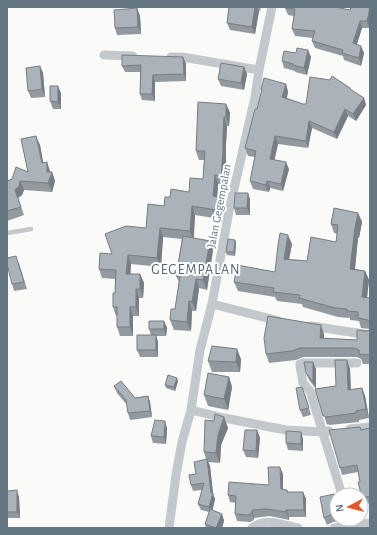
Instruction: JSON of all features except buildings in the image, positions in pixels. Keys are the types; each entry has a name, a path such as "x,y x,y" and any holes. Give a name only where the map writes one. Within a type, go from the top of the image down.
{"street":[{"name":"Jalan Gegempalan","path":"169,528 176,475 182,442 191,410 200,350 212,304 229,212 255,97 258,70 272,7"},
{"path":"365,7 370,8"},
{"path":"104,55 143,56"},
{"path":"159,57 182,58 258,70"},
{"path":"212,304 287,322"},
{"path":"301,325 370,334"},
{"path":"340,487 310,391 303,383 300,364 303,362 357,363"},
{"path":"191,410 286,430 323,432 370,427"},
{"path":"252,528 257,524 265,522 298,528"}],"lane":[{"path":"7,233 31,229"}],"district":[{"name":"GEGEMPALAN","path":"196,270"}]}
